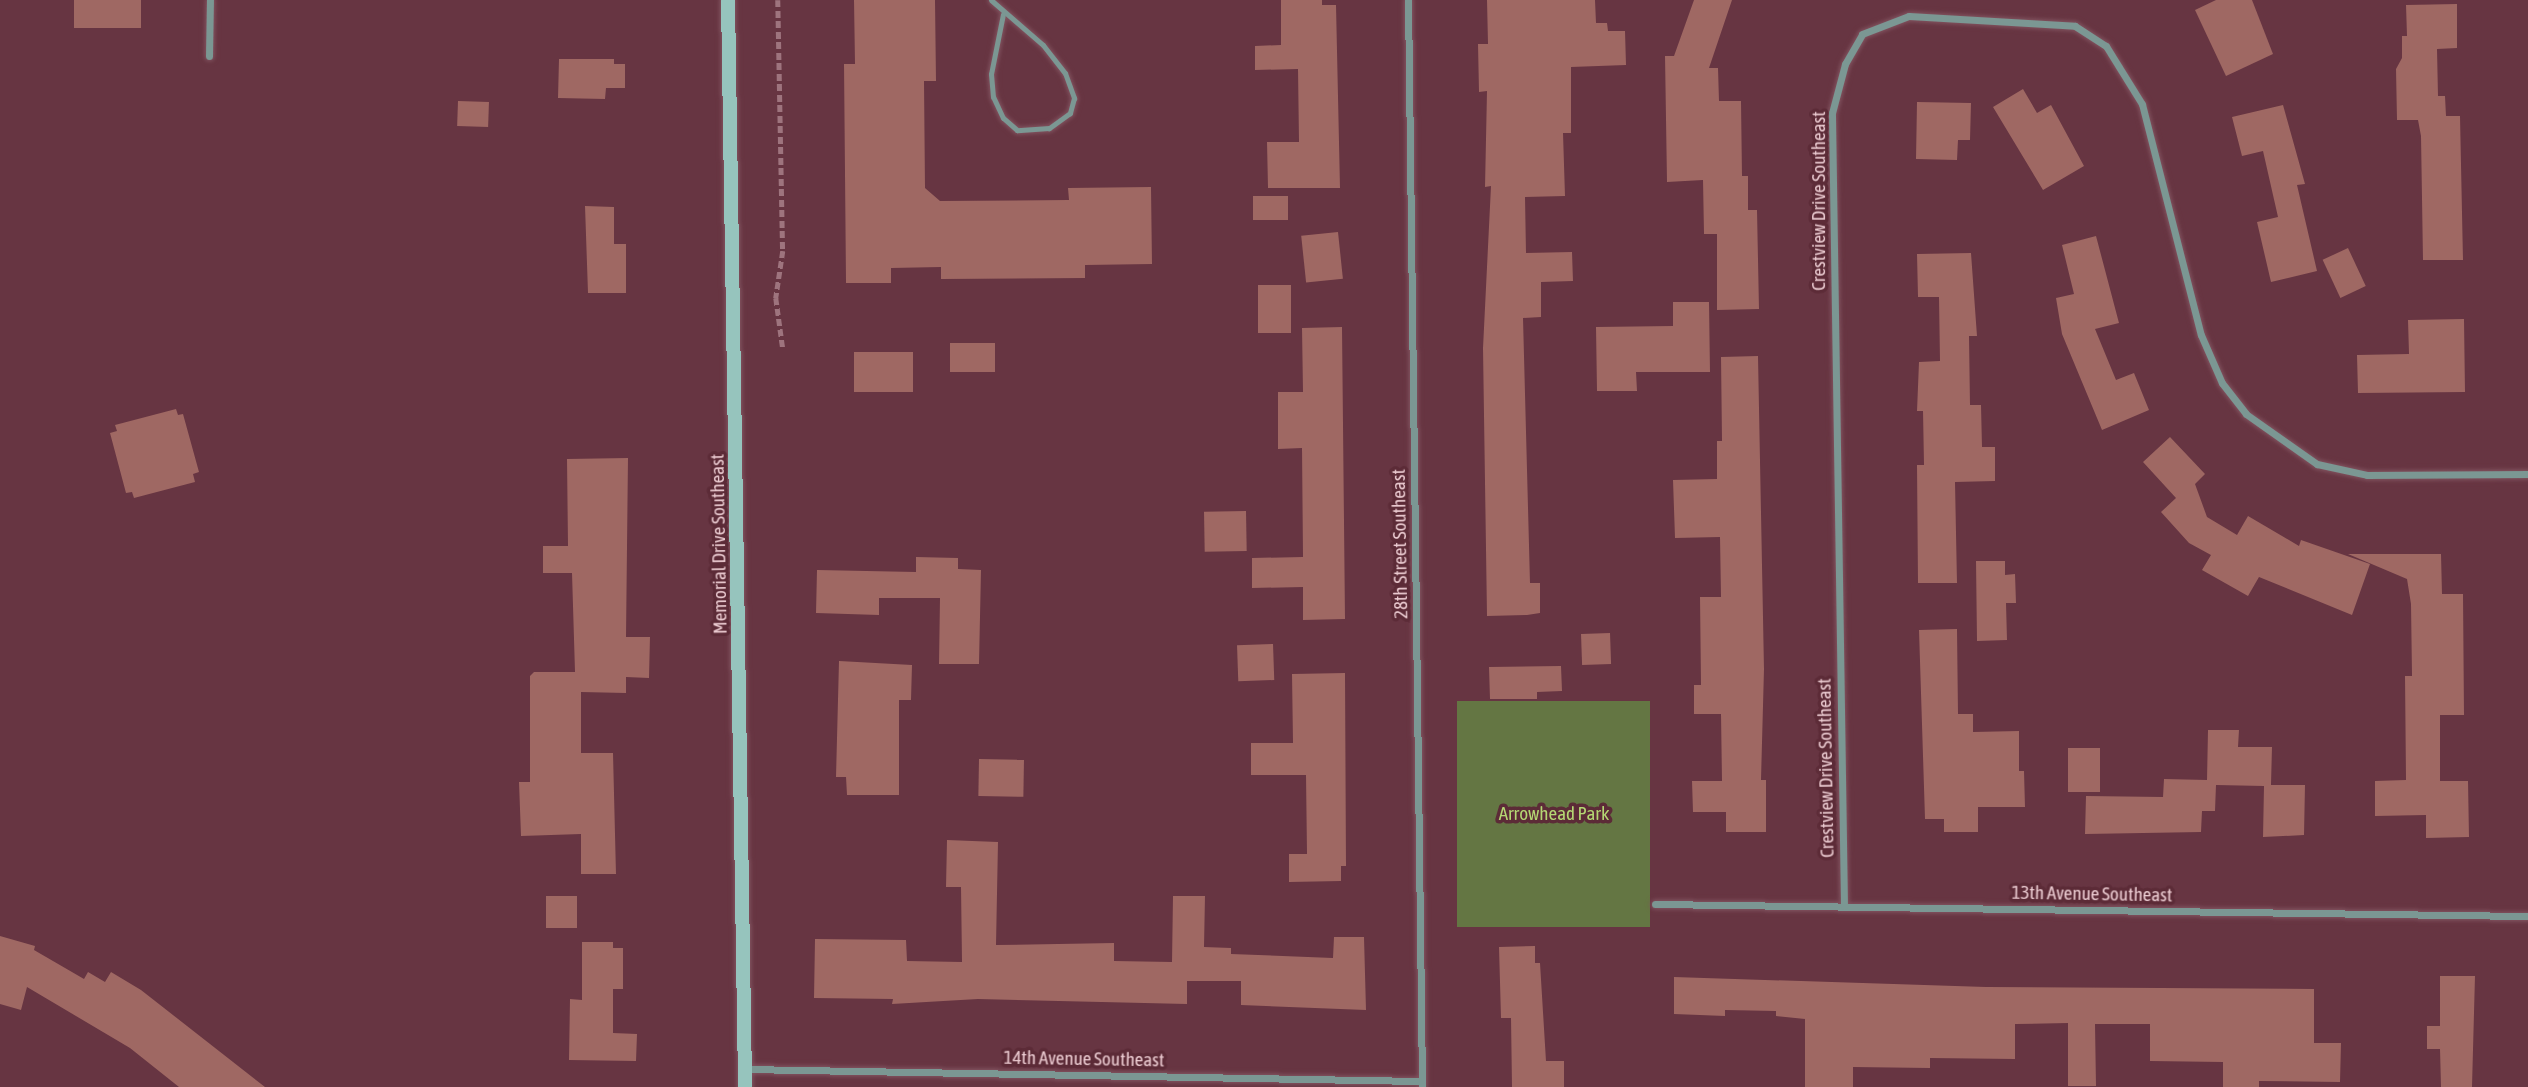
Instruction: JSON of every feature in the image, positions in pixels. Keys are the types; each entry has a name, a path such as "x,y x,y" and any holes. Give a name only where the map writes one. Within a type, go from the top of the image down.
{"street":[{"path":"209,56 210,0"},
{"name":"Memorial Drive Southeast","path":"728,0 745,1087"},
{"name":"28th Street Southeast","path":"1408,0 1422,1084"},
{"name":"Crestview Drive Southeast","path":"1844,906 1832,113 1845,64 1862,34 1909,16 2075,26 2106,46 2142,104 2201,335 2221,383 2246,414 2317,464 2367,475 2528,474"},
{"name":"13th Avenue Southeast","path":"1655,904 2528,916"},
{"name":"14th Avenue Southeast","path":"745,1069 1422,1084"}],"lane":[{"path":"991,0 1003,14 1043,45 1065,73 1073,98 1070,113 1049,128 1017,130 1003,118 993,97 991,74 1003,14"}],"path":[{"path":"778,0 783,251 776,298 783,349"}],"green space":[{"name":"Arrowhead Park","path":"1457,701 1650,701 1650,927 1457,927"}],"building":[{"path":"74,0 141,0 141,28 74,28"},
{"path":"854,0 935,0 936,81 924,81 925,188 940,201 1069,200 1068,188 1151,187 1152,264 1085,265 1085,278 941,279 941,267 891,268 891,283 846,283 844,64 855,64"},
{"path":"1281,0 1322,0 1322,5 1336,5 1340,188 1268,188 1267,142 1299,142 1298,69 1255,70 1255,46 1281,45"},
{"path":"1487,0 1595,0 1596,23 1607,23 1608,31 1625,31 1626,65 1571,67 1571,133 1563,133 1565,196 1525,197 1526,253 1572,252 1573,281 1541,282 1541,317 1523,318 1530,583 1540,583 1540,613 1527,615 1487,616 1483,348 1491,186 1485,187 1487,91 1479,92 1478,44 1488,44"},
{"path":"1694,0 1732,0 1709,68 1718,68 1719,101 1741,101 1742,176 1748,176 1748,210 1757,210 1759,309 1717,310 1717,234 1704,234 1703,180 1667,182 1665,56 1674,56"},
{"path":"2216,0 2252,0 2273,54 2226,76 2195,10"},
{"path":"2457,4 2457,48 2437,49 2438,96 2445,96 2446,116 2460,116 2463,260 2423,260 2421,136 2418,120 2397,120 2396,69 2402,58 2402,36 2407,36 2406,5"},
{"path":"559,59 614,59 614,64 625,64 625,88 606,88 605,99 558,98"},
{"path":"2023,89 2037,113 2051,105 2084,166 2043,190 1993,107"},
{"path":"458,101 489,102 488,127 457,126"},
{"path":"1917,102 1971,103 1970,140 1958,140 1957,160 1916,159"},
{"path":"2283,105 2305,184 2297,185 2317,271 2271,282 2257,222 2278,217 2263,151 2242,156 2232,117"},
{"path":"1253,196 1288,196 1288,220 1253,220"},
{"path":"585,206 614,207 614,244 626,244 626,293 588,293"},
{"path":"1338,232 1343,279 1306,283 1301,236"},
{"path":"2096,236 2119,323 2095,329 2116,380 2134,373 2149,410 2102,430 2062,334 2056,298 2074,294 2062,245"},
{"path":"2348,248 2366,286 2340,298 2323,260"},
{"path":"1971,253 1977,336 1969,336 1970,405 1981,405 1982,447 1995,447 1995,481 1955,482 1957,583 1918,583 1917,465 1924,465 1923,411 1917,411 1919,362 1940,361 1939,297 1918,297 1917,254"},
{"path":"1258,285 1291,285 1291,333 1258,333"},
{"path":"1673,302 1709,302 1710,372 1636,372 1637,391 1597,391 1596,327 1673,326"},
{"path":"2464,319 2465,392 2358,393 2357,355 2409,354 2408,320"},
{"path":"1342,327 1345,619 1303,620 1303,587 1252,588 1252,558 1303,557 1302,448 1278,449 1278,392 1303,392 1302,328"},
{"path":"950,343 995,343 995,372 950,372"},
{"path":"854,352 913,352 913,392 854,392"},
{"path":"1758,356 1764,669 1761,780 1766,780 1766,832 1726,832 1726,812 1693,812 1692,781 1722,781 1721,714 1694,714 1694,685 1701,685 1700,597 1721,597 1720,537 1675,538 1673,480 1717,479 1717,441 1722,441 1721,357"},
{"path":"176,409 178,415 183,414 199,472 193,474 195,482 134,498 132,492 126,493 110,433 117,431 115,425"},
{"path":"2170,437 2205,474 2195,484 2207,517 2237,535 2248,516 2299,546 2301,540 2370,564 2352,615 2259,577 2248,596 2202,570 2211,555 2189,543 2161,512 2176,498 2143,462"},
{"path":"628,458 626,637 650,637 649,678 626,677 626,693 581,692 581,753 613,753 616,874 581,874 581,834 521,836 519,782 530,782 530,676 534,672 575,672 572,573 543,573 543,546 568,546 567,459"},
{"path":"1246,511 1247,551 1205,552 1204,512"},
{"path":"2348,554 2441,554 2442,594 2463,594 2464,715 2440,715 2440,781 2468,781 2469,837 2426,838 2426,815 2375,816 2375,781 2406,780 2405,676 2412,676 2411,604 2407,579"},
{"path":"916,557 958,558 958,569 981,570 979,664 939,664 940,598 879,598 879,615 816,613 817,570 916,572"},
{"path":"1976,561 2005,561 2005,575 2015,574 2016,603 2006,603 2007,640 1977,641"},
{"path":"1957,629 1958,714 1973,714 1973,732 2019,731 2019,771 2024,771 2025,807 1978,807 1978,832 1944,832 1944,819 1925,819 1919,630"},
{"path":"1610,633 1611,664 1582,665 1581,634"},
{"path":"1273,644 1274,680 1238,681 1237,645"},
{"path":"839,661 912,665 911,700 899,700 899,795 847,795 846,777 836,777"},
{"path":"1561,666 1562,691 1537,692 1537,699 1490,699 1489,667"},
{"path":"1345,673 1346,866 1341,866 1341,881 1289,882 1289,854 1307,854 1306,775 1251,775 1251,743 1293,743 1292,674"},
{"path":"2208,730 2239,730 2238,747 2272,747 2271,785 2305,785 2304,835 2263,837 2264,786 2216,785 2215,811 2202,811 2201,832 2085,834 2086,796 2163,797 2164,779 2207,780"},
{"path":"2068,748 2100,748 2100,792 2068,792"},
{"path":"979,759 1024,760 1023,797 978,796"},
{"path":"947,840 998,842 996,945 1114,943 1114,961 1172,962 1173,896 1205,896 1204,947 1231,948 1231,954 1333,958 1334,937 1364,937 1366,1010 1241,1005 1241,981 1187,981 1187,1004 978,999 892,1004 893,999 814,998 815,939 906,940 907,961 962,962 961,887 946,887"},
{"path":"546,896 577,896 577,928 546,928"},
{"path":"0,936 35,946 34,950 84,979 88,972 105,982 111,972 141,990 265,1087 179,1087 130,1048 27,987 21,1010 0,1004"},
{"path":"582,942 613,942 613,948 623,948 623,989 613,989 613,1033 637,1034 636,1061 569,1060 570,999 582,1000"},
{"path":"1535,946 1535,963 1540,963 1546,1061 1564,1061 1564,1087 1512,1087 1511,1018 1501,1018 1499,947"},
{"path":"2440,976 2475,976 2472,1087 2441,1087 2440,1049 2427,1049 2427,1026 2440,1026"},
{"path":"1674,977 1986,987 2314,989 2314,1043 2341,1043 2340,1082 2259,1081 2259,1087 2223,1087 2223,1062 2150,1061 2150,1024 2095,1024 2096,1086 2068,1086 2068,1023 2015,1024 2015,1059 1930,1058 1930,1068 1853,1067 1853,1087 1805,1087 1805,1019 1776,1016 1776,1011 1725,1010 1725,1016 1674,1014"}]}
